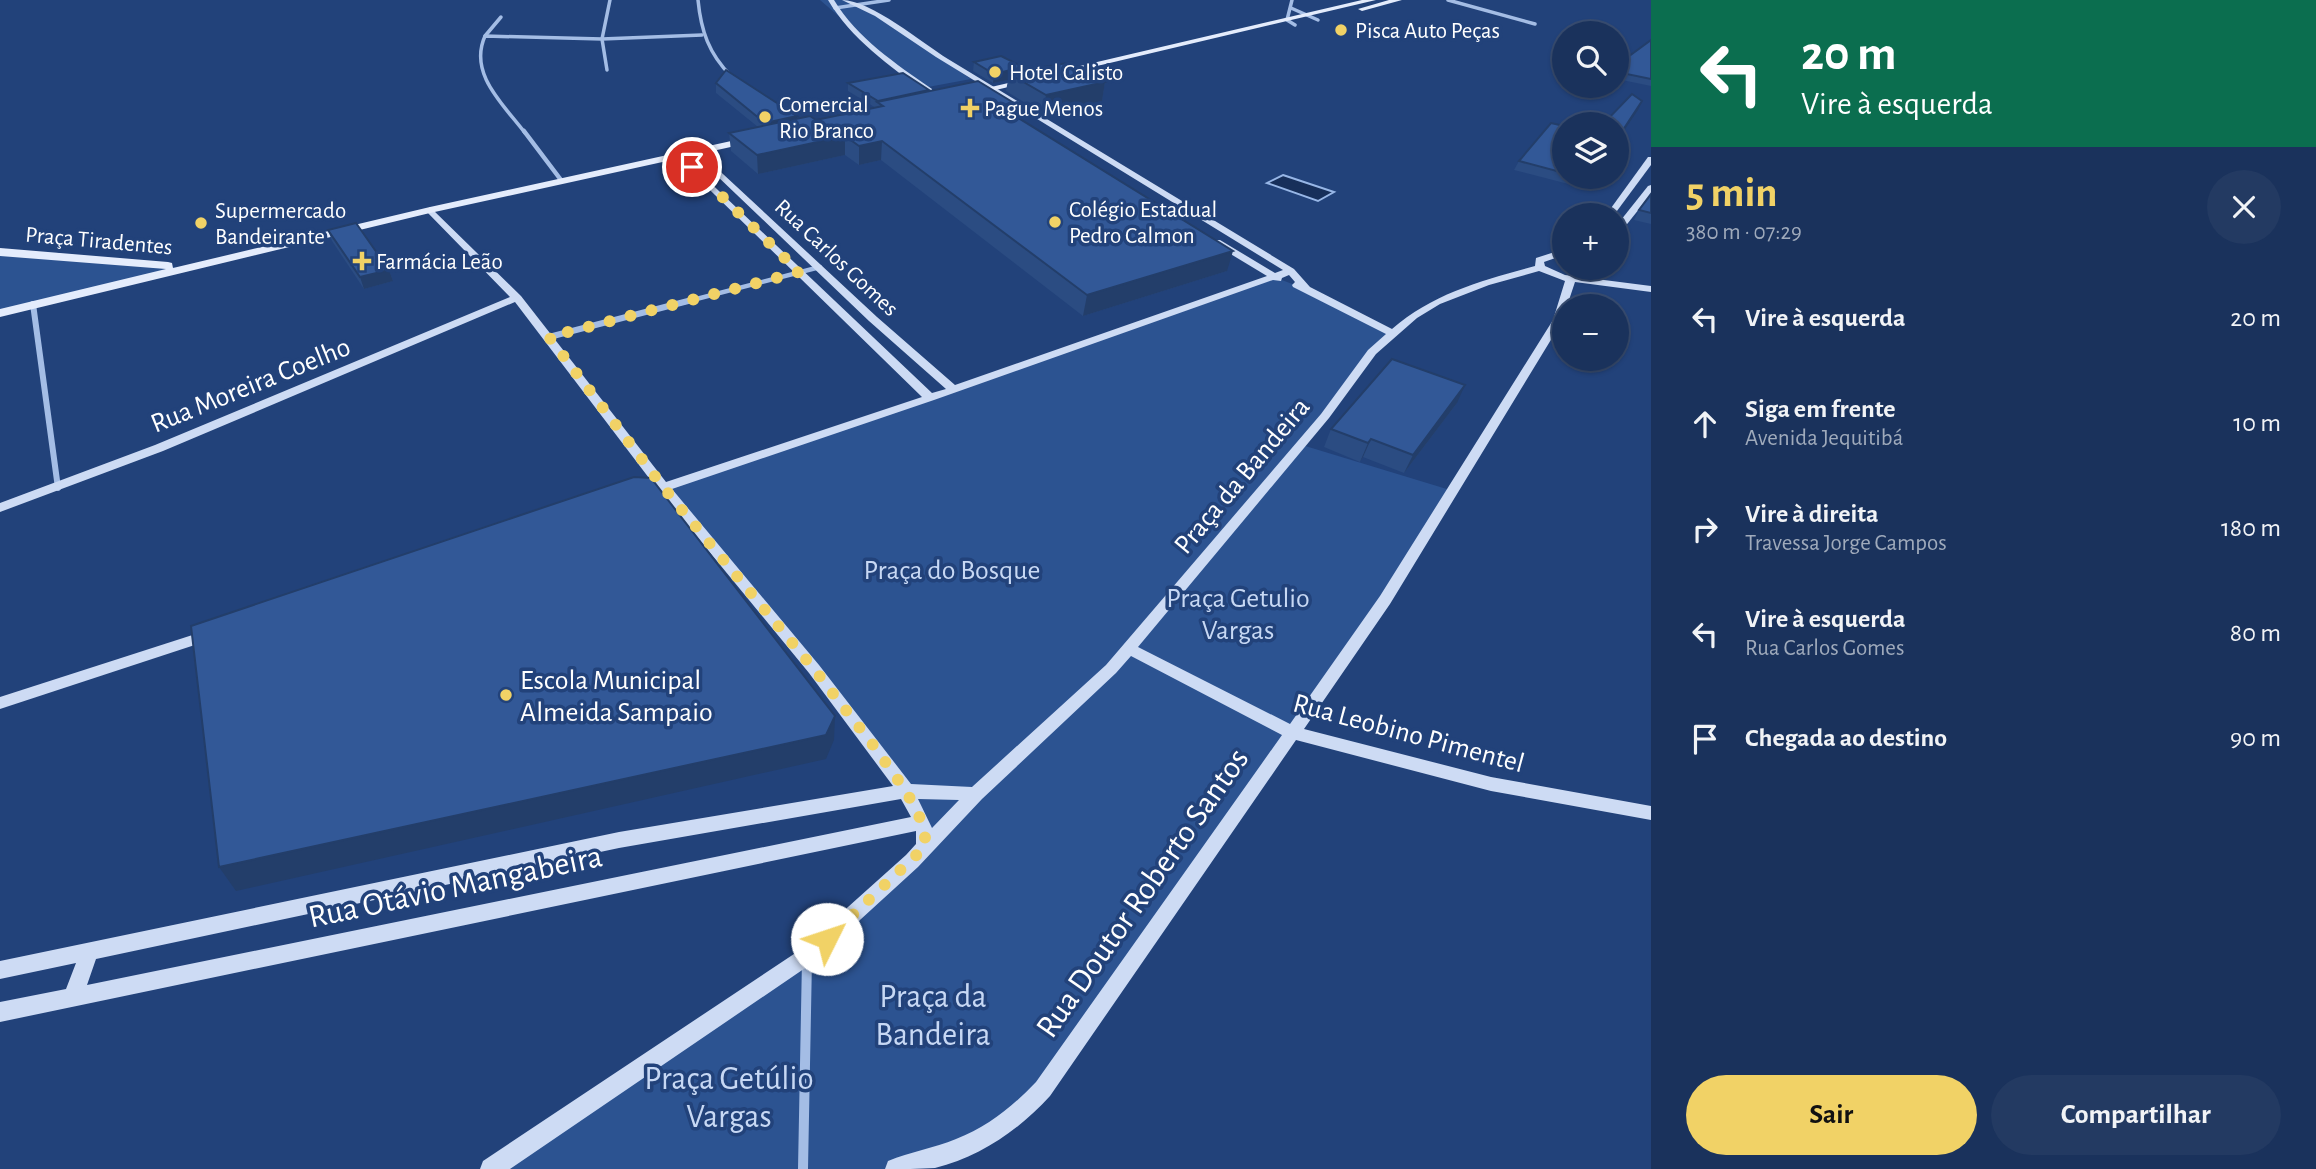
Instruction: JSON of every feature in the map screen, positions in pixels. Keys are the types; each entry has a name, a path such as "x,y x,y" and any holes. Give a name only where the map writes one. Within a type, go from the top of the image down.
{"main road":[{"path":"955,98 1124,65 1372,0"},
{"path":"987,92 1114,60 1291,23 1318,20 1398,0"},
{"path":"1114,60 1124,65"},
{"path":"182,268 561,180 762,138"},
{"name":"Praça Tiradentes","path":"0,252 182,268"},
{"name":"Praça Tiradentes","path":"0,313 182,268"}],"street":[{"path":"607,70 602,39 610,0"},
{"path":"698,0 702,35 710,55 731,76"},
{"path":"831,0 835,8 877,50 933,94"},
{"path":"845,0 877,15 987,92 1291,271 1305,288"},
{"path":"835,8 889,0"},
{"path":"1291,23 1292,0"},
{"path":"1448,0 1535,24"},
{"path":"1291,8 1318,20"},
{"path":"501,17 481,45 480,59 485,80 561,180"},
{"path":"485,36 602,39 702,35"},
{"path":"987,92 1007,110"},
{"name":"Rua Carlos Gomes","path":"696,151 873,319 953,389"},
{"name":"Rua Carlos Gomes","path":"679,155 930,398"},
{"path":"1621,203 1646,173 1651,159"},
{"path":"704,180 722,176"},
{"path":"1629,216 1651,188"},
{"path":"430,210 517,298 663,487 814,669 906,791 922,822 925,847"},
{"path":"1204,234 1274,278 1305,288 1393,333"},
{"path":"1552,259 1539,260 1540,268 1552,274"},
{"path":"549,337 820,267"},
{"name":"Praça da Bandeira","path":"491,1169 807,956 867,904 976,794 1102,678 1325,416 1372,352 1393,333 1436,302 1485,283 1540,268"},
{"path":"624,500 930,398 1291,271"},
{"name":"Rua Doutor Roberto Santos","path":"896,1169 988,1137 1024,1112 1043,1089 1385,600 1544,344 1576,280"},
{"path":"1604,280 1651,289"},
{"name":"Rua Moreira Coelho","path":"0,508 58,488 384,356 517,298"},
{"path":"33,304 58,488"},
{"path":"852,324 873,319"},
{"path":"0,703 221,631"},
{"name":"Rua Leobino Pimentel","path":"1128,648 1292,732 1491,784 1651,813"},
{"path":"906,791 976,794"},
{"name":"Rua Otávio Mangabeira","path":"0,970 619,840 906,791"},
{"name":"Rua Otávio Mangabeira","path":"0,1012 922,822"},
{"path":"74,995 90,950"},
{"path":"803,1169 807,956"}],"green space":[{"path":"820,0 845,0 864,8 971,79 928,87 893,63"},
{"path":"0,252 182,268 0,313"},
{"path":"1274,277 1308,290 1392,333 1302,445 1450,490 1388,589 1038,1090 948,1153 895,1169 493,1169 806,957 925,847 910,784 663,487"}],"shaded area":[{"path":"1283,175 1334,192 1318,201 1267,183"}],"building":[{"path":"1651,40 1651,79 1629,74 1629,56"},
{"path":"1001,56 1023,67 994,74 974,62"},
{"path":"1067,63 1105,82 1046,95 1008,73"},
{"path":"726,70 797,116 765,123 716,83"},
{"path":"903,73 929,90 878,101 848,83"},
{"path":"978,81 1014,103 999,106 1233,251 1087,295 882,141 859,146 845,136 757,155 729,133 810,116 816,120 883,106 877,102"},
{"path":"1632,94 1642,101 1629,121 1629,112 1615,112"},
{"path":"1551,123 1552,123 1552,170 1519,161"},
{"path":"1651,194 1651,213 1639,210"},
{"name":"Farmácia Leão","path":"356,223 389,270 360,277 328,230"},
{"path":"1392,359 1465,385 1413,455 1371,439 1368,443 1331,429"},
{"name":"Escola Municipal Almeida Sampaio","path":"634,477 651,478 835,716 826,735 219,867 191,626"}],"place":[{"name":"Pisca Auto Peças","path":"1341,30"},
{"name":"Hotel Calisto","path":"995,72"},
{"name":"Pague Menos","path":"970,108"},
{"name":"Comercial Rio Branco","path":"765,117"},
{"name":"Colégio Estadual Pedro Calmon","path":"1055,222"},
{"name":"Supermercado Bandeirante","path":"201,223"},
{"name":"Farmácia Leão","path":"362,261"},
{"name":"Escola Municipal Almeida Sampaio","path":"506,695"}],"route":[{"path":"692,167 799,272 549,337 663,487 814,669 873,745 906,791 922,822 925,847 827,939"}],"park label":[{"name":"Praça do Bosque","path":"952,569"},
{"name":"Praça Getulio Vargas","path":"1238,613"},
{"name":"Praça Getúlio Vargas","path":"729,1096"}]}
